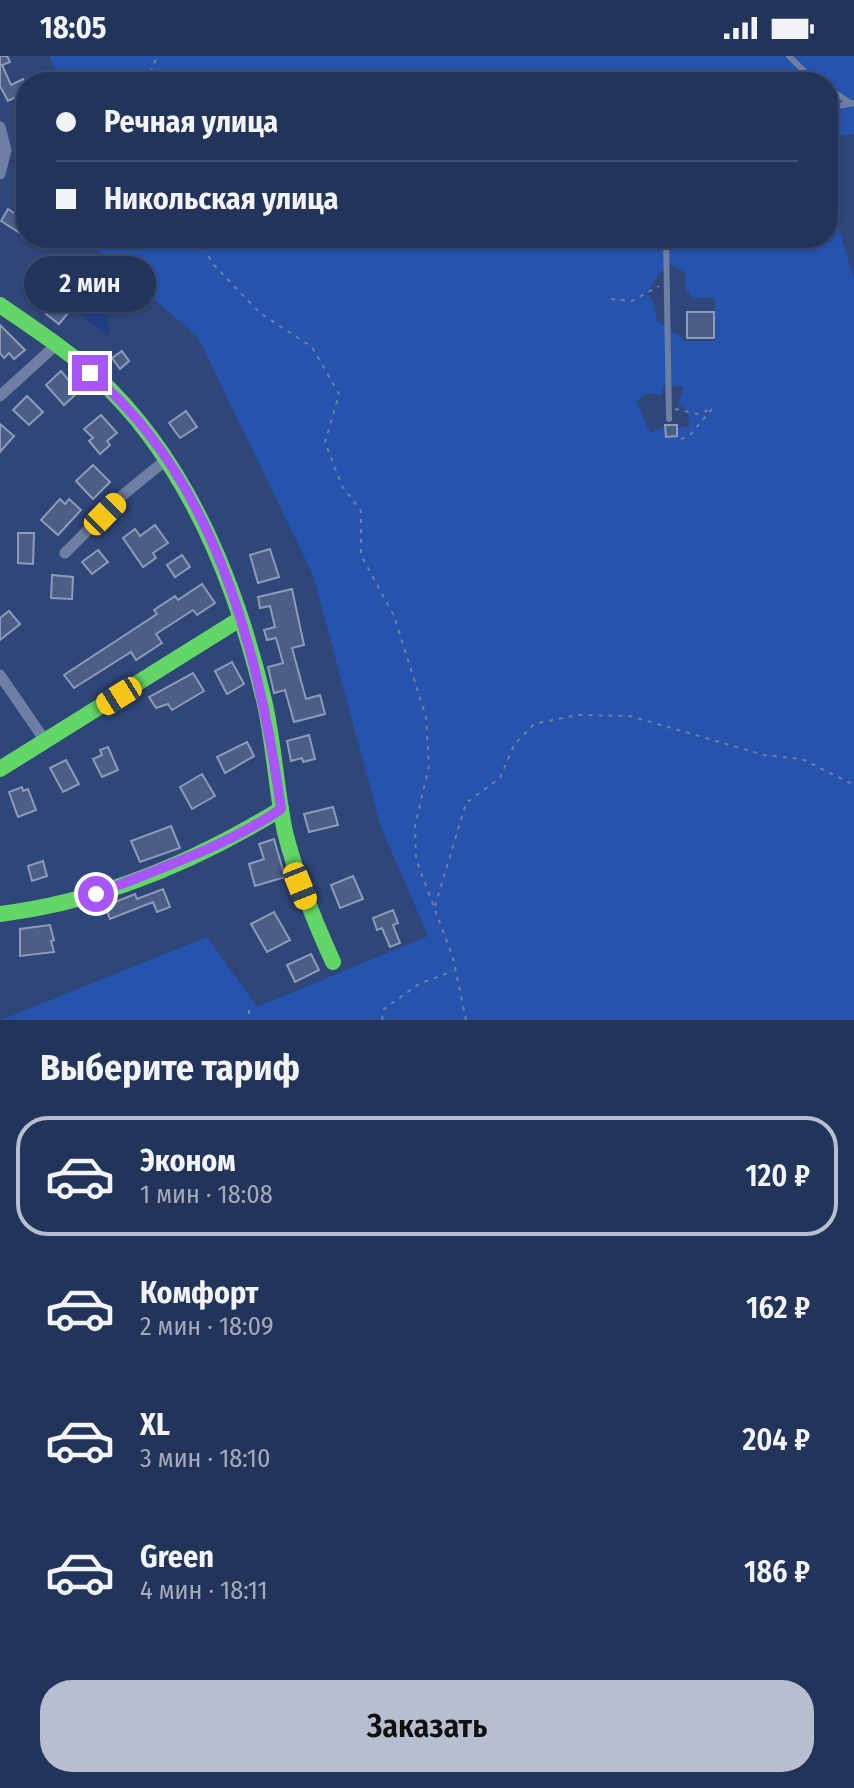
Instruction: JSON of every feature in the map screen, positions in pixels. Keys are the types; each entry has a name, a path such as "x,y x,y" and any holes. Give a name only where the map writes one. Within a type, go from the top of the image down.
{"street":[{"path":"0,127 6,150 0,174"},
{"path":"0,305 56,345 108,388 139,421 167,459 193,503 210,538 240,619 264,702 281,809 300,886 333,962"},
{"path":"0,396 56,345"},
{"path":"65,553 124,494 167,459"},
{"path":"0,769 240,619"},
{"path":"0,675 46,742"},
{"path":"0,914 28,913 96,894 177,862 261,823 281,809"}],"lane":[{"path":"789,56 805,72"},
{"path":"666,248 669,419"}],"path":[{"path":"205,248 212,263 260,313 312,347 339,394 325,442 342,486 361,511 361,555 394,616 426,717 429,766 415,826 416,859 453,958 466,1020"},
{"path":"611,299 632,301 666,280"},
{"path":"670,409 698,414 712,409 690,435 681,439"},
{"path":"435,907 466,803 500,778 514,745 534,724 577,715 630,716 764,755 802,759 854,785"},
{"path":"382,1020 384,1009 419,984 454,970"},
{"path":"249,1010 249,1020"}],"shaded area":[{"path":"49,56 854,56 854,134 838,136 838,72 56,72"},
{"path":"838,225 854,279 854,1020 1,1020 207,937 257,1007 428,936 381,827 313,575 198,337 95,248 838,248","holes":["672,265 685,273 685,288 694,300 700,297 715,299 715,341 686,341 657,321 652,299 646,294 665,266","664,385 684,387 678,404 688,411 689,426 675,429 668,424 650,433 636,401 648,393 661,395"]},
{"path":"74,258 85,262 99,277 110,330 107,335 51,285 59,264"}],"building":[{"path":"0,56 7,56 10,62 2,65 11,85 16,82 16,97 8,101 0,86"},
{"path":"8,209 16,214 16,231 1,221"},
{"path":"56,302 69,312 59,324 46,314"},
{"path":"687,312 714,312 714,338 687,338"},
{"path":"0,325 25,350 14,359 9,353 4,358 0,353"},
{"path":"122,351 129,361 120,369 112,358"},
{"path":"61,371 75,388 71,391 75,395 64,405 46,385"},
{"path":"27,396 43,412 29,425 13,410"},
{"path":"186,411 197,427 180,438 169,423"},
{"path":"101,415 117,433 107,441 110,445 100,454 89,441 93,438 84,429"},
{"path":"0,424 14,436 0,452"},
{"path":"665,425 677,425 677,436 666,437"},
{"path":"93,465 110,482 93,499 76,481"},
{"path":"60,499 65,504 69,499 81,510 58,535 41,520"},
{"path":"155,525 168,543 153,553 156,558 143,567 123,538 135,529 140,536"},
{"path":"18,533 34,533 33,564 18,563"},
{"path":"270,549 279,577 258,583 250,555"},
{"path":"98,550 108,562 92,574 82,562"},
{"path":"182,555 190,567 175,577 167,565"},
{"path":"52,575 73,577 72,599 51,598"},
{"path":"202,584 215,603 197,615 193,610 156,634 162,643 136,660 131,652 74,688 64,675 157,614 154,610 175,596 178,600"},
{"path":"292,589 304,645 292,648 306,699 320,695 325,714 294,722 285,690 274,693 268,667 283,663 276,638 267,640 264,630 275,627 270,606 260,608 258,597"},
{"path":"9,611 20,624 0,640 0,618"},
{"path":"232,662 244,684 227,694 215,671"},
{"path":"193,673 204,691 172,710 168,704 156,708 149,697"},
{"path":"309,735 315,759 291,761 287,741"},
{"path":"247,742 254,756 225,773 217,757"},
{"path":"108,747 118,770 102,777 93,759 102,755 100,750"},
{"path":"66,760 79,784 63,792 50,768"},
{"path":"202,774 215,796 192,809 180,787"},
{"path":"22,787 23,791 28,789 36,810 18,817 9,792"},
{"path":"333,807 338,825 309,832 304,814"},
{"path":"171,826 180,848 140,862 131,841"},
{"path":"274,839 285,877 255,886 249,864 264,859 259,844"},
{"path":"43,861 47,876 32,881 28,866"},
{"path":"353,876 363,899 340,908 331,885"},
{"path":"163,889 170,907 157,912 153,902 110,919 105,906 135,894 137,899"},
{"path":"393,910 398,923 393,925 400,943 390,947 382,928 377,930 373,918"},
{"path":"274,912 290,940 267,952 251,924"},
{"path":"50,925 54,952 20,956 20,929"},
{"path":"311,954 319,970 295,982 287,965"}],"traffic: fast":[{"path":"0,305 86,367 129,410 158,446 204,526 223,569 253,656 267,716 289,849 333,962"},
{"path":"0,769 240,619"},
{"path":"0,914 74,900 146,876 215,846 281,809"}],"route":[{"path":"90,373 139,421 167,459 210,538 246,637 264,702 281,809 261,823 177,862 96,894"}]}
